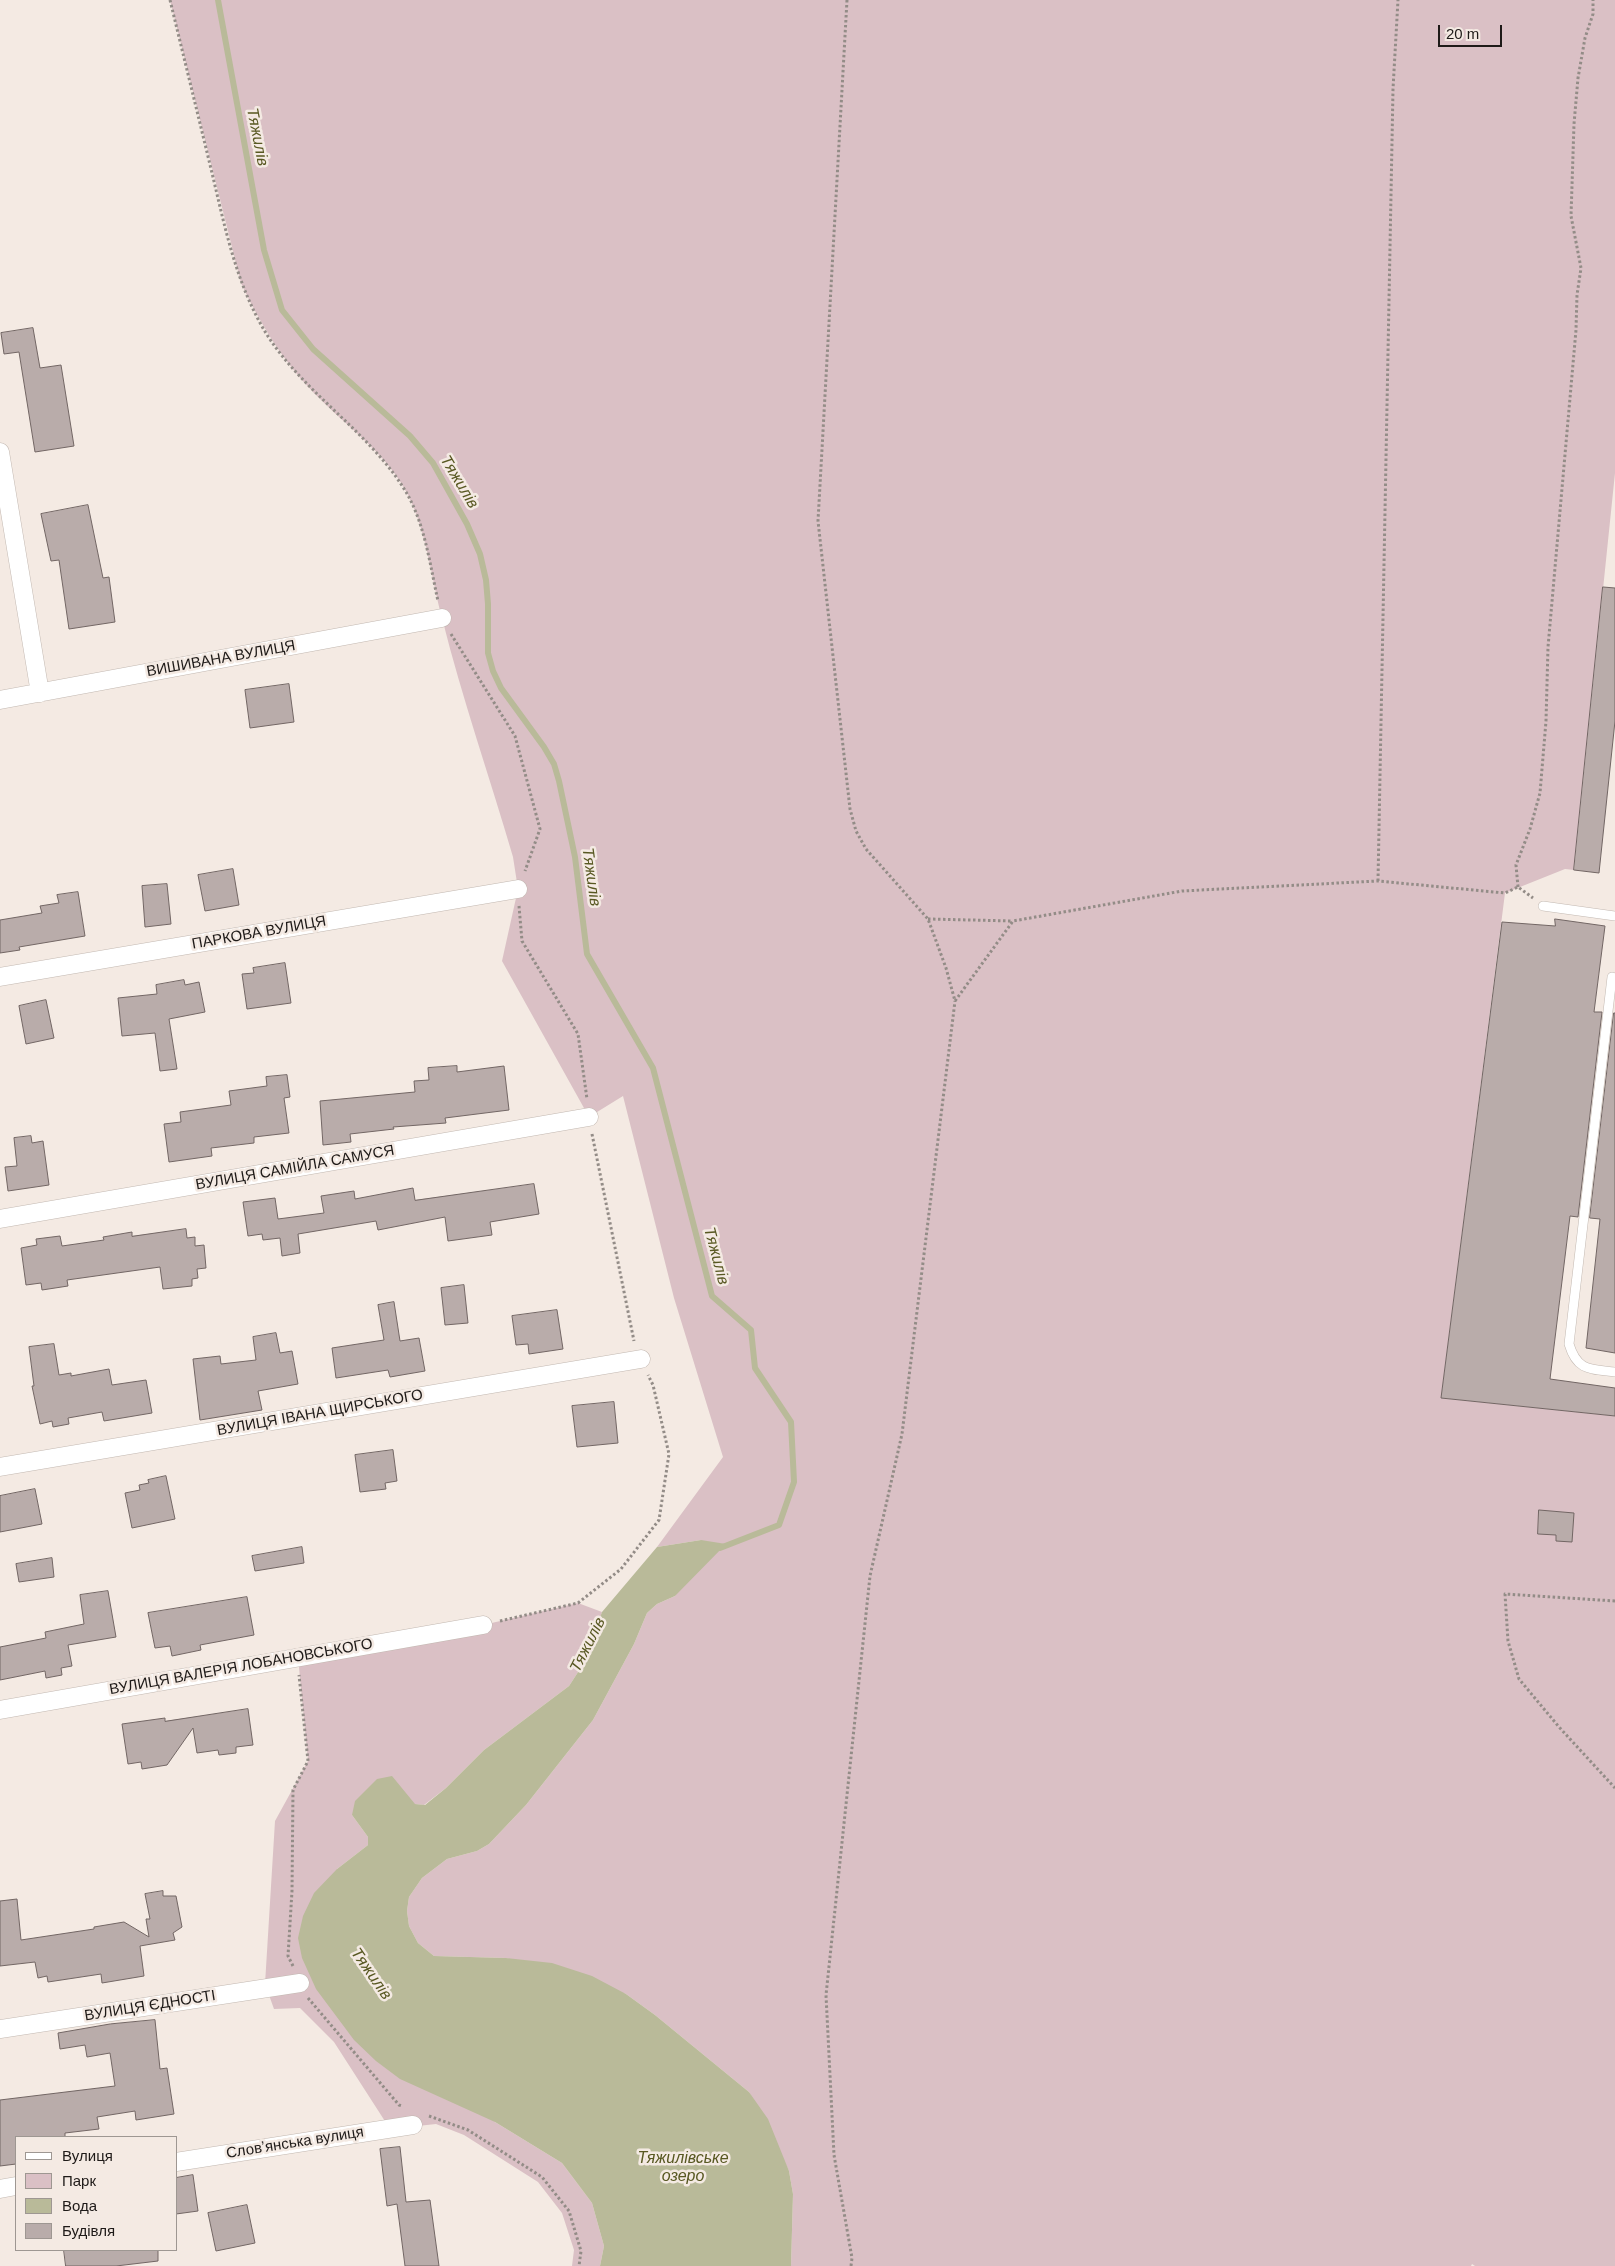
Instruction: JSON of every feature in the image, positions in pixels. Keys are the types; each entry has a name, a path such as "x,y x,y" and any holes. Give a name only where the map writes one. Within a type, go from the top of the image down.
{"street":[{"path":"0,452 40,693"},
{"name":"ВИШИВАНА ВУЛИЦЯ","path":"0,700 442,618"},
{"name":"ПАРКОВА ВУЛИЦЯ","path":"0,977 518,889"},
{"name":"ВУЛИЦЯ САМІЙЛА САМУСЯ","path":"0,1219 589,1117"},
{"name":"ВУЛИЦЯ ІВАНА ЩИРСЬКОГО","path":"0,1467 641,1359"},
{"name":"ВУЛИЦЯ ВАЛЕРІЯ ЛОБАНОВСЬКОГО","path":"0,1710 483,1625"},
{"name":"ВУЛИЦЯ ЄДНОСТІ","path":"0,2028 300,1983"},
{"name":"Словʼянська вулиця","path":"178,2162 419,2120"},
{"path":"0,2189 15,2186"}],"lane":[{"path":"1543,906 1615,916"},
{"path":"1615,978 1612,977 1569,1344 1573,1358 1585,1368 1615,1372"}],"path":[{"path":"170,0 228,240 241,283 259,322 287,362 318,397 373,449 408,494 423,532 442,618 515,736 540,829 518,889 522,941 578,1034 589,1117 635,1347 653,1385 669,1454 659,1520 621,1569 578,1603 483,1625"},
{"path":"847,0 818,521 850,809 856,830 866,849 928,918 946,968 955,1001 902,1434 870,1576 826,1995 834,2155 852,2258 851,2266"},
{"path":"1378,881 1393,89 1398,0"},
{"path":"1543,906 1518,887 1516,865 1530,829 1540,793 1546,721 1548,647 1576,330 1577,295 1581,268 1572,216 1574,124 1578,78 1585,38 1593,14 1593,0"},
{"path":"928,918 1013,921 1182,891 1378,881 1505,893 1518,887"},
{"path":"955,1001 1013,921"},
{"path":"1615,1601 1505,1594 1508,1641 1519,1679 1559,1727 1615,1788"},
{"path":"298,1657 308,1761 293,1790 292,1892 288,1956 306,1996 392,2098 399,2105 407,2108"},
{"path":"419,2120 468,2130 542,2177 569,2211 581,2251 579,2266"}],"green space":[{"path":"170,0 1615,0 1615,473 1574,870 1565,869 1505,893 1441,1398 1615,1416 1615,2266 1475,2266 1472,2264 1471,2266 791,2266 793,2194 789,2171 749,2092 655,2015 626,1994 506,1958 434,1956 418,1943 409,1926 407,1911 409,1897 422,1878 447,1859 477,1851 489,1844 526,1805 593,1720 634,1644 647,1613 657,1604 675,1596 701,1540 657,1547 723,1457 674,1298 623,1096 589,1117 502,961 518,889 513,857 458,678 420,524 408,495 390,467 306,385 284,358 257,315 241,283"},
{"path":"578,1603 602,1612 582,1666 569,1686 484,1750 446,1788 424,1805 415,1804 352,1815 368,1837 368,1845 337,1869 495,2122 562,2163 592,2203 604,2246 600,2266 572,2266 574,2250 562,2213 538,2182 464,2135 436,2124 390,2129 334,2042 300,2008 274,2009 265,1984 275,1821 308,1761 298,1657 483,1625"}],"water":[{"name":"Тяжилівське озеро","path":"701,1540 726,1544 675,1596 657,1604 647,1613 634,1644 593,1720 526,1805 489,1844 477,1851 447,1859 422,1878 409,1897 407,1911 409,1926 418,1943 434,1956 506,1958 552,1963 592,1976 626,1994 655,2015 749,2092 768,2119 789,2171 793,2194 791,2266 600,2266 604,2246 592,2203 562,2163 495,2122 400,2079 376,2061 354,2040 316,1989 302,1958 298,1938 303,1916 314,1893 337,1869 368,1845 368,1837 352,1815 355,1801 377,1779 392,1776 415,1804 425,1805 446,1788 484,1750 569,1686 582,1666 602,1612 657,1547"}],"building":[{"path":"33,328 40,368 61,365 74,446 35,452 19,352 4,354 1,333"},
{"path":"88,505 103,578 109,577 115,622 69,629 59,560 51,561 41,514"},
{"path":"1603,587 1615,588 1615,721 1599,873 1574,870"},
{"path":"289,684 294,722 250,728 245,690"},
{"path":"233,869 239,905 205,911 198,875"},
{"path":"167,884 171,924 145,927 142,886"},
{"path":"78,892 85,936 19,947 20,950 0,953 0,920 42,913 40,906 59,903 57,895"},
{"path":"1555,919 1605,926 1594,1012 1602,1012 1578,1217 1570,1216 1550,1379 1615,1388 1615,1416 1441,1398 1502,922 1555,926"},
{"path":"285,963 291,1003 247,1009 242,974 254,973 253,968"},
{"path":"184,980 185,985 199,982 205,1012 169,1019 177,1069 160,1071 155,1033 122,1036 118,998 157,994 156,985"},
{"path":"46,1000 54,1038 26,1044 19,1006"},
{"path":"1614,1013 1615,1353 1586,1348 1600,1219 1590,1218"},
{"path":"457,1066 457,1072 504,1066 509,1110 445,1118 446,1123 393,1127 394,1129 350,1134 351,1142 323,1145 320,1101 415,1092 414,1081 429,1080 428,1068"},
{"path":"287,1075 290,1097 284,1098 289,1133 254,1137 254,1143 211,1148 212,1156 169,1162 164,1124 181,1122 180,1112 231,1105 229,1091 267,1086 266,1077"},
{"path":"31,1136 32,1143 43,1141 49,1185 8,1191 5,1167 17,1166 14,1138"},
{"path":"534,1184 539,1214 490,1222 492,1235 448,1241 445,1217 378,1230 376,1221 298,1234 300,1253 282,1256 280,1238 263,1240 262,1234 248,1236 243,1202 275,1198 278,1219 324,1213 321,1196 354,1191 355,1199 413,1188 415,1200"},
{"path":"186,1229 187,1238 195,1237 195,1246 204,1245 206,1268 197,1269 198,1278 192,1279 192,1286 163,1289 160,1267 67,1280 68,1286 42,1290 41,1283 26,1285 21,1248 37,1245 36,1239 60,1236 62,1246 104,1240 103,1237 132,1232 132,1236"},
{"path":"464,1285 468,1323 445,1325 441,1288"},
{"path":"394,1302 400,1341 419,1338 425,1371 390,1377 388,1370 336,1378 332,1348 384,1340 378,1305"},
{"path":"557,1310 563,1349 529,1354 528,1344 516,1345 512,1316"},
{"path":"276,1333 280,1353 292,1351 298,1384 258,1391 262,1410 200,1420 193,1359 220,1356 221,1364 256,1360 253,1337"},
{"path":"54,1344 59,1375 71,1373 71,1376 109,1369 112,1385 146,1380 152,1413 104,1421 102,1412 68,1418 69,1424 53,1427 52,1421 40,1424 32,1386 34,1386 29,1347"},
{"path":"614,1402 618,1443 577,1447 572,1406"},
{"path":"393,1450 397,1481 385,1483 386,1489 360,1492 355,1455"},
{"path":"166,1476 175,1519 132,1528 125,1493 140,1490 139,1485 149,1483 148,1480"},
{"path":"35,1489 42,1524 0,1532 0,1496"},
{"path":"1539,1510 1574,1513 1572,1542 1556,1541 1556,1535 1538,1534"},
{"path":"302,1547 304,1563 255,1571 252,1556"},
{"path":"52,1558 54,1577 19,1582 16,1564"},
{"path":"108,1591 116,1637 68,1645 72,1666 61,1668 62,1675 46,1678 45,1671 0,1680 0,1647 46,1638 45,1632 84,1624 80,1595"},
{"path":"247,1597 254,1635 200,1645 201,1650 172,1656 170,1646 155,1648 148,1613"},
{"path":"248,1709 253,1745 236,1747 236,1753 219,1755 218,1750 197,1753 193,1728 167,1765 142,1769 141,1762 128,1764 122,1724 165,1718 165,1721"},
{"path":"163,1891 163,1896 176,1896 182,1927 173,1933 175,1940 140,1946 144,1976 102,1983 101,1974 48,1982 47,1976 38,1978 35,1962 0,1966 0,1901 17,1899 21,1940 94,1929 94,1927 124,1922 149,1937 146,1919 150,1919 145,1894"},
{"path":"155,2020 160,2069 167,2068 174,2114 136,2120 135,2111 97,2117 99,2129 65,2133 65,2136 15,2136 15,2164 0,2166 0,2100 115,2086 110,2053 87,2057 85,2045 60,2049 58,2033 110,2024"},
{"path":"400,2147 406,2202 430,2200 439,2266 405,2266 397,2204 387,2206 380,2149"},
{"path":"193,2175 198,2211 178,2214 178,2178"},
{"path":"247,2205 255,2243 216,2251 208,2213"},
{"path":"64,2251 158,2251 158,2261 116,2266 66,2266"}],"waterway":[{"name":"Тяжилів","path":"218,0 264,250 282,310 313,349 410,436 433,463 467,524 480,554 486,580 488,653 493,671 501,688 544,747 554,764 559,781 575,857 587,954 653,1068 712,1296 751,1330 755,1368 791,1422 794,1482 779,1525 720,1548"}]}
